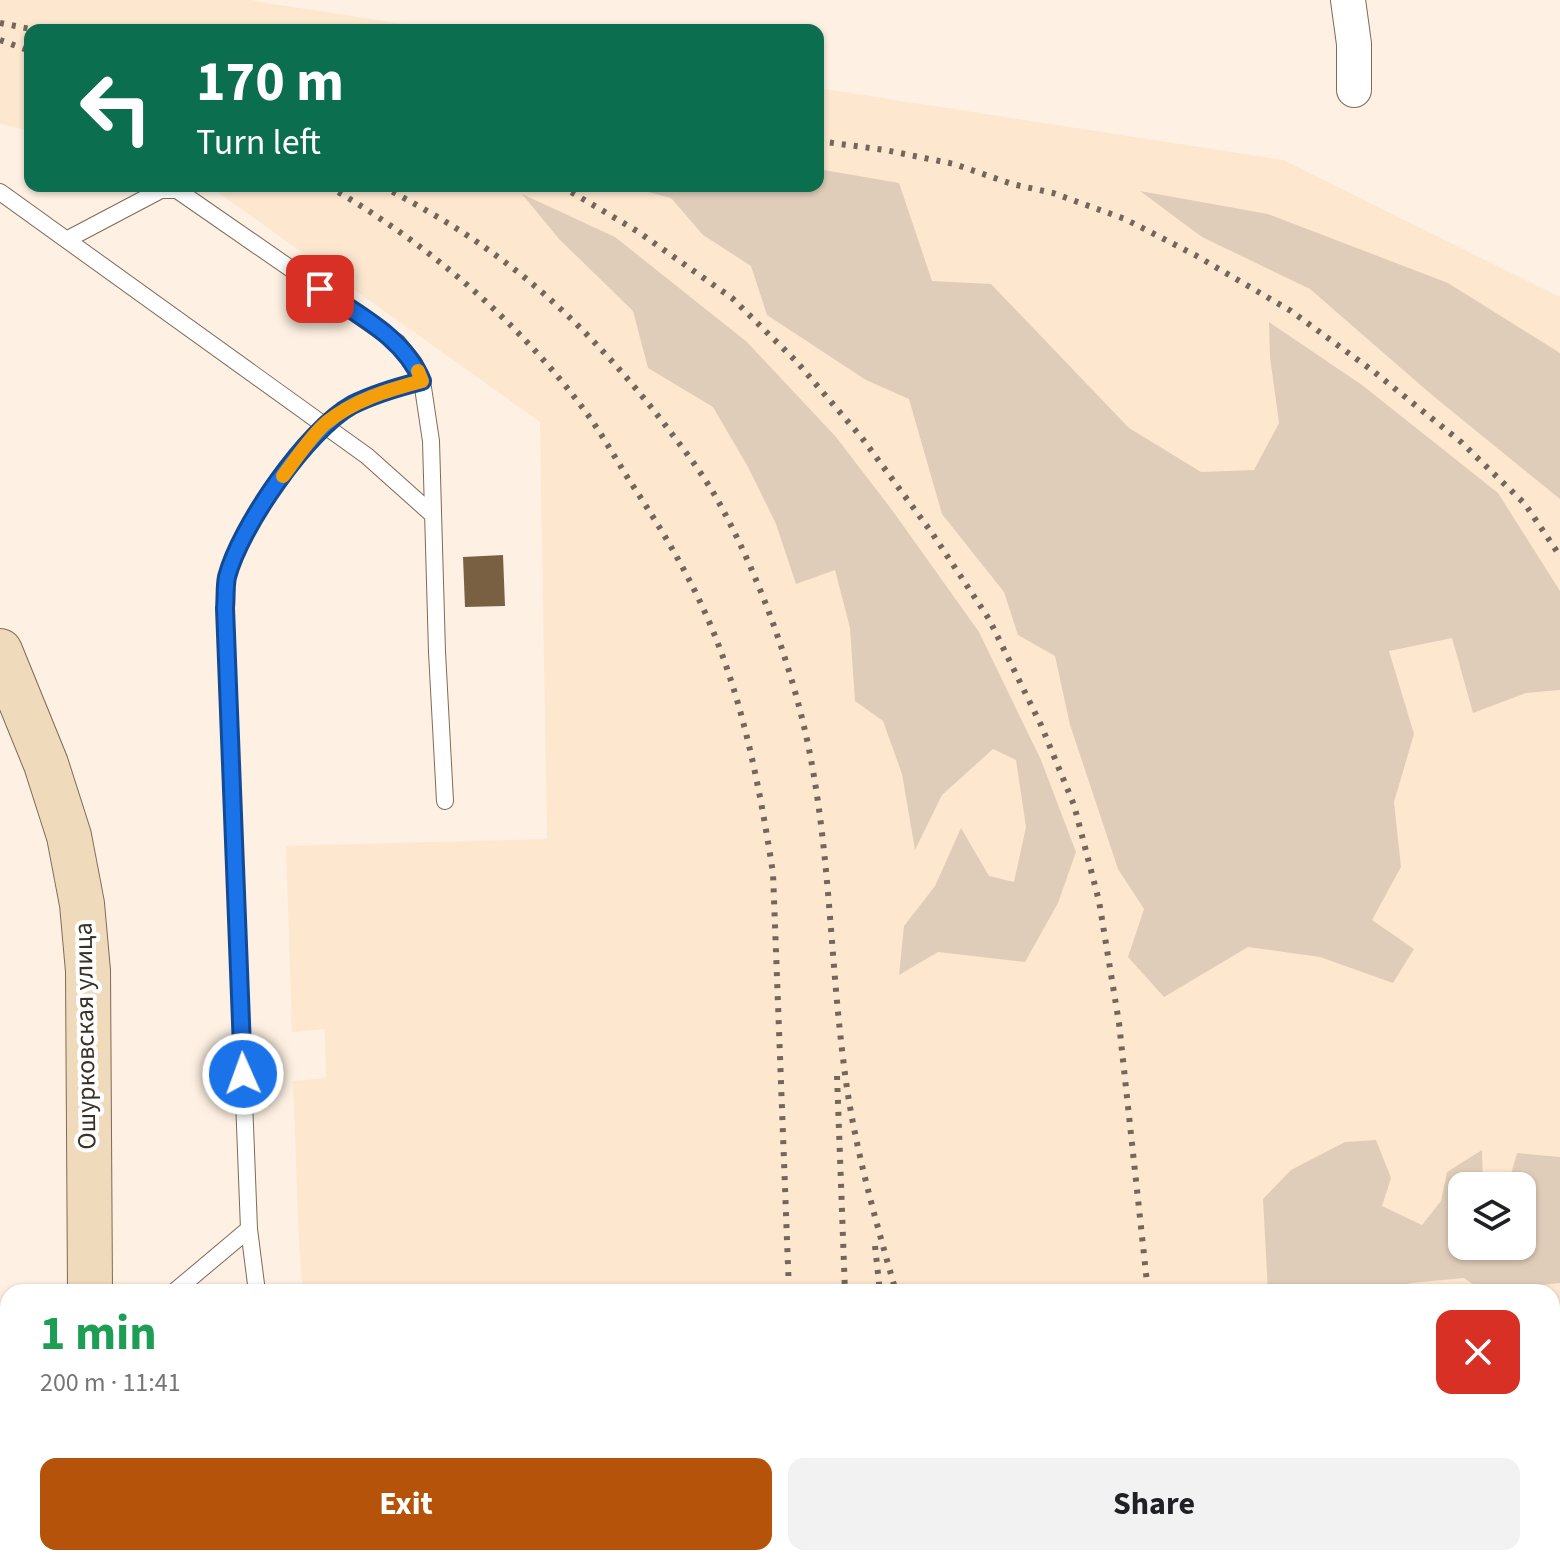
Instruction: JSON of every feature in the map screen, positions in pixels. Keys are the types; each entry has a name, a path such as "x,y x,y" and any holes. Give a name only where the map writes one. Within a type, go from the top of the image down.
{"street":[{"path":"1348,0 1354,44 1354,90"},
{"name":"Ошурковская улица","path":"0,651 46,764 69,836 82,904 88,971 90,1284"}],"lane":[{"path":"0,192 367,456 433,515"},
{"path":"68,239 157,192"},
{"path":"180,192 398,343 414,363 422,381 431,441 445,801"},
{"path":"256,1284 249,1229 225,608 227,578 242,538 276,484 324,425 351,406 386,391 422,381"},
{"path":"184,1284 249,1229"}],"shaded area":[{"path":"0,0 248,0 403,24 24,24 24,130 0,124"},
{"path":"824,89 1283,160 1560,297 1560,1284 302,1284 293,1081 326,1078 325,1029 292,1032 286,846 547,839 540,422 217,192 824,192"},
{"path":"824,170 899,183 932,281 991,284 1129,428 1201,472 1254,470 1279,423 1270,357 1269,322 1362,385 1498,493 1560,591 1560,690 1526,693 1473,713 1452,638 1389,651 1414,734 1394,802 1401,867 1372,920 1414,949 1393,983 1320,957 1248,947 1164,997 1128,957 1144,909 1118,869 1070,725 1055,656 1018,635 1004,592 942,514 909,399 866,380 767,315 751,266 703,235 671,198 648,192 824,192"},
{"path":"1140,191 1268,214 1448,283 1560,353 1560,499 1432,395 1310,289 1202,237"},
{"path":"522,194 615,237 747,342 836,437 979,632 1041,760 1076,852 1058,903 1025,962 938,952 899,975 904,926 935,886 961,828 989,876 1014,882 1026,827 1016,760 993,749 942,795 915,850 902,774 883,721 855,701 850,628 835,570 796,584 776,524 713,407 648,368 633,311 559,239"},
{"path":"1376,1140 1391,1178 1382,1206 1422,1225 1441,1201 1447,1172 1482,1150 1483,1172 1448,1172 1448,1260 1536,1260 1536,1172 1512,1172 1517,1153 1560,1157 1560,1283 1473,1284 1464,1278 1407,1284 1268,1284 1263,1199 1291,1170 1345,1142"}],"building":[{"path":"503,555 505,606 465,607 463,557"}],"railway":[{"path":"0,23 24,28"},
{"path":"0,40 24,49"},
{"path":"824,142 954,164 1012,184 1053,193 1125,219 1195,255 1291,311 1373,371 1461,442 1525,504 1560,556"},
{"path":"338,192 399,232 466,284 556,374 596,427 659,527 712,628 730,676 745,731 773,873 789,1284"},
{"path":"393,192 487,249 538,288 585,332 683,449 711,489 738,539 777,634 806,733 823,840 848,1094 866,1180 894,1284"},
{"path":"571,192 637,231 732,298 796,361 862,438 932,533 989,619 1041,725 1074,805 1099,901 1119,1023 1147,1284"},
{"path":"837,1076 845,1284"},
{"path":"875,1246 879,1284"}],"slow traffic":[{"path":"283,476 324,425 351,406 386,391 422,381 418,371"}],"route":[{"path":"243,1074 225,608 227,578 242,538 276,484 324,425 351,406 386,391 422,381 414,363 398,343 320,289"}]}
